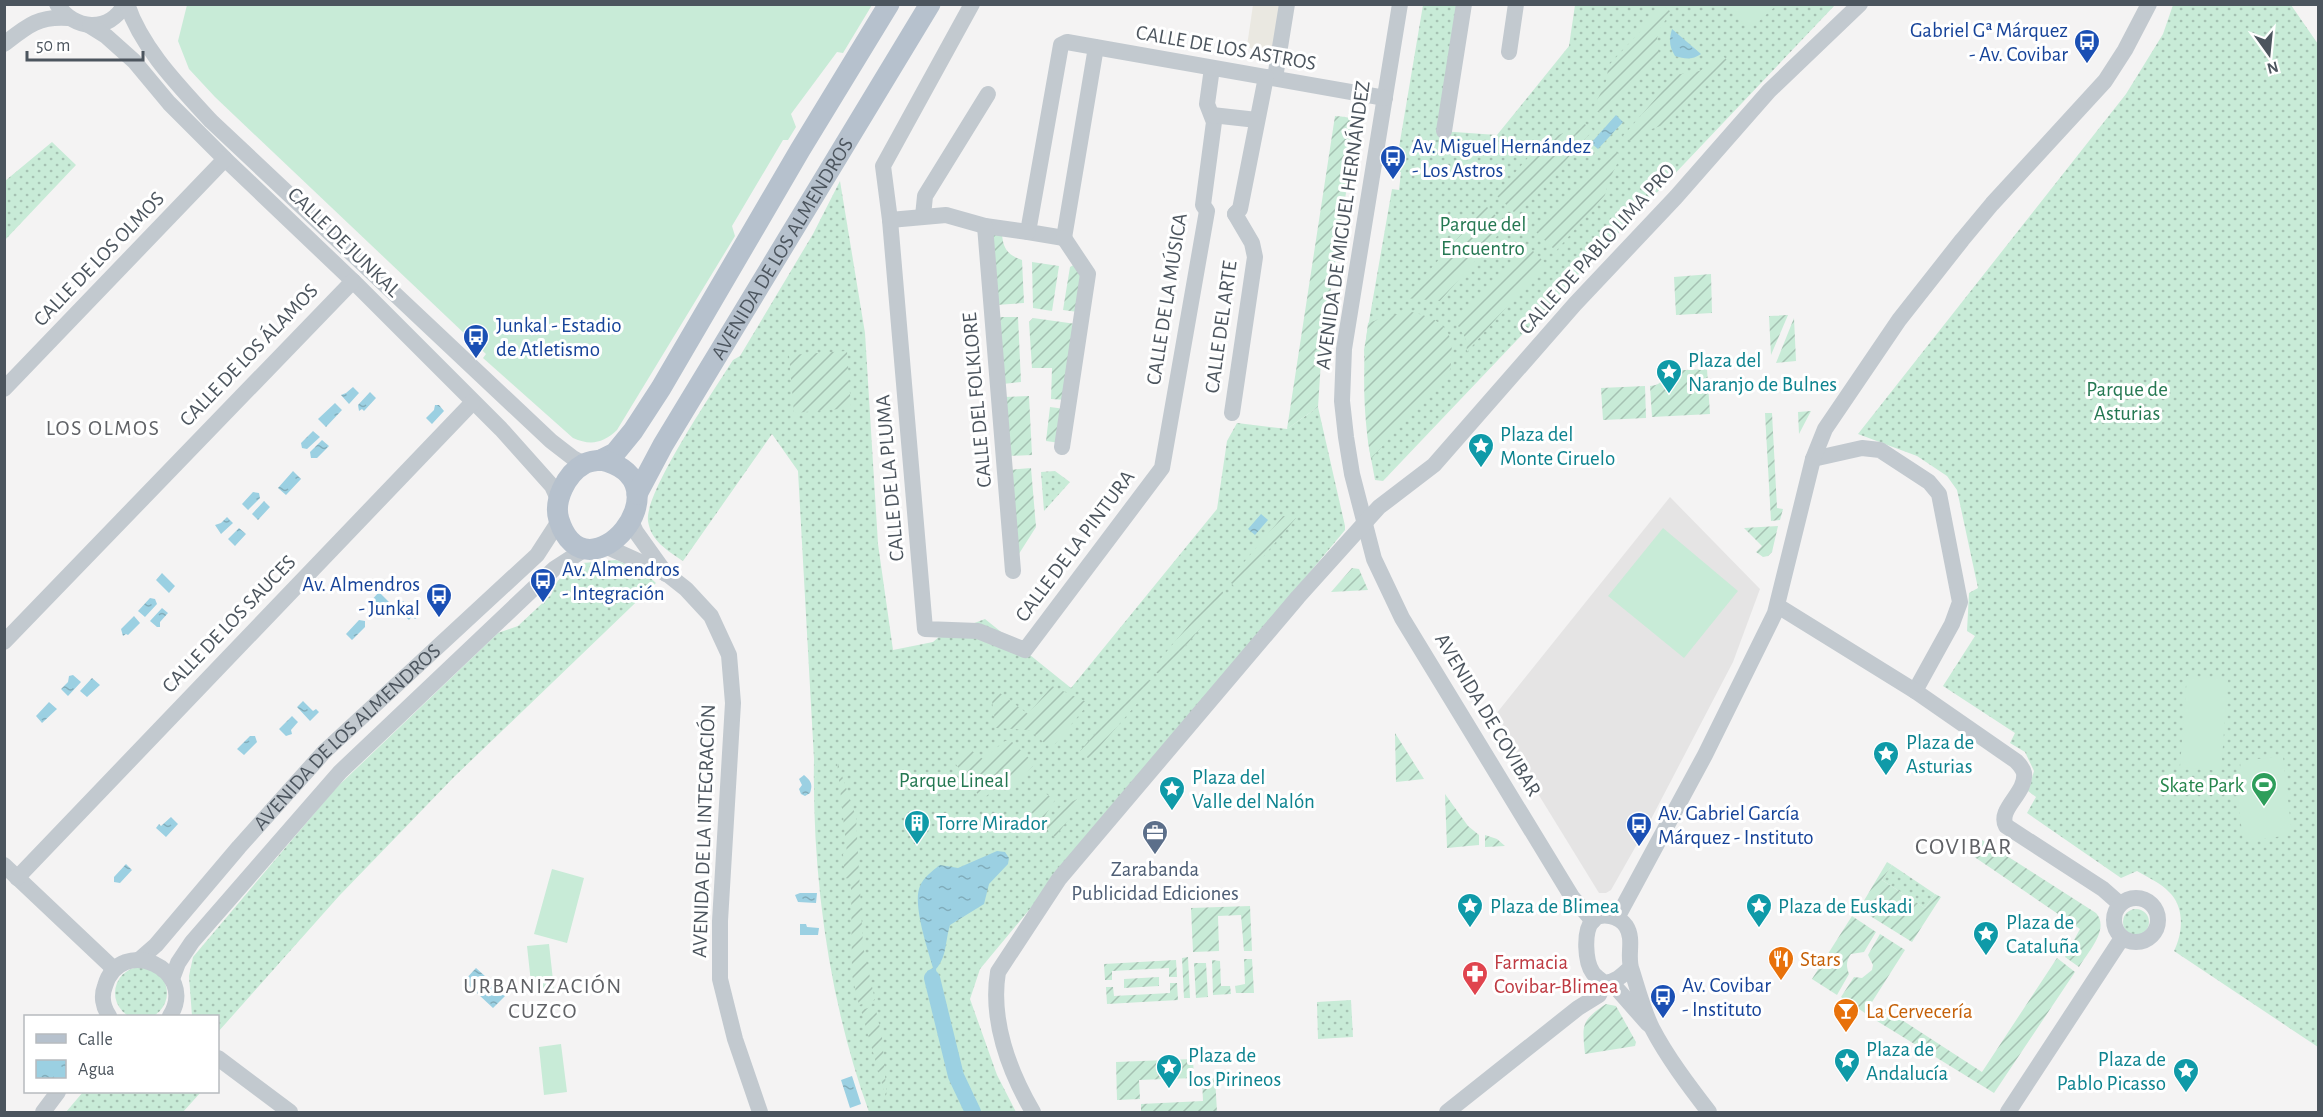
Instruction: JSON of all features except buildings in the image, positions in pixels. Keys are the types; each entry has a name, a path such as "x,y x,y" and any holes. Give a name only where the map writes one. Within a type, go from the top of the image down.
{"main road":[{"name":"AVENIDA DE LOS ALMENDROS","path":"593,462 615,453 633,431 661,388 889,4"},
{"name":"AVENIDA DE LOS ALMENDROS","path":"637,494 663,445 930,4"},
{"path":"593,462 625,470 635,484 637,494 637,503 631,521 616,539 595,548 576,546 569,538 557,512 558,499 569,479 593,462"}],"street":[{"path":"57,4 68,18"},
{"path":"90,26 108,22 126,4"},
{"name":"CALLE DE JUNKAL","path":"126,4 152,52 182,90 211,121 551,441 573,458 593,462"},
{"path":"972,4 883,166 890,220 946,215 985,226 1064,237"},
{"path":"1207,211 1235,214 1240,209 1257,120 1270,77 1287,4"},
{"name":"AVENIDA DE MIGUEL HERNÁNDEZ","path":"1366,522 1352,474 1346,437 1342,401 1344,349 1400,4"},
{"path":"1444,131 1464,4"},
{"path":"1509,52 1516,4"},
{"name":"CALLE DE PABLO LIMA PRO","path":"1033,1113 1007,1056 996,1002 998,972 1059,879 1285,613 1366,522 1389,499 1434,465 1575,304 1676,197 1769,91 1860,4"},
{"path":"1617,918 1720,725 1778,606 1813,459 1825,429 1899,320 1992,204 2105,81 2126,50 2148,4"},
{"path":"4,44 29,24 47,18 68,18"},
{"name":"CALLE DE JUNKAL","path":"68,18 90,26 106,36 134,61 169,102 225,159 353,281 531,461 552,486 558,499"},
{"name":"CALLE DE LOS ASTROS","path":"1028,232 1060,45 1067,42 1385,98"},
{"path":"1062,447 1088,274 1064,237 1096,47"},
{"name":"CALLE DE LA MÚSICA","path":"1161,468 1207,211 1203,205 1214,122 1207,104 1212,68"},
{"path":"923,216 925,196 988,94"},
{"path":"1212,115 1257,120"},
{"name":"CALLE DE LOS OLMOS","path":"4,389 225,159"},
{"name":"CALLE DEL ARTE","path":"1232,413 1255,257 1252,243 1235,214"},
{"name":"CALLE DE LA PLUMA","path":"890,220 925,629 978,631 1025,650"},
{"name":"CALLE DEL FOLKLORE","path":"985,226 1013,571"},
{"name":"CALLE DE LOS ÁLAMOS","path":"4,642 353,281"},
{"name":"CALLE DE LOS SAUCES","path":"17,878 473,402"},
{"path":"1813,459 1862,448 1880,450 1929,482 1938,494 1960,602 1952,624 1915,691"},
{"name":"CALLE DE LA PINTURA","path":"1025,650 1161,468"},
{"name":"AVENIDA DE LOS ALMENDROS","path":"140,959 162,939 239,847 324,753 537,555 560,521"},
{"name":"AVENIDA DE LA INTEGRACIÓN","path":"631,521 641,540 666,574"},
{"name":"AVENIDA DE COVIBAR","path":"1366,522 1374,559 1402,618 1572,897 1593,921"},
{"name":"AVENIDA DE LA INTEGRACIÓN","path":"595,548 666,574 686,589 711,616 729,656 732,703 720,921 720,979 735,1039 759,1111"},
{"name":"AVENIDA DE LOS ALMENDROS","path":"172,979 178,963 192,942 340,772 546,577 595,548"},
{"path":"1778,606 1915,691 2016,761 2024,772 2023,786 2005,815 2006,826 2103,889 2120,904"},
{"path":"4,865 114,969"},
{"path":"2140,898 2153,905 2158,918 2158,926 2150,938 2136,942 2122,938 2117,932 2113,918 2120,904 2126,900 2140,898"},
{"path":"1652,1027 1603,980 1588,961 1587,933 1593,921 1606,916 1622,921 1630,935 1630,968 1652,1027 1708,1113"},
{"path":"2008,1113 2122,938"},
{"path":"109,1015 103,1002 105,983 114,969 140,959 159,965 172,979 176,1002 171,1015"},
{"path":"1447,1113 1578,1008 1603,980 1621,977 1630,968"},
{"path":"219,1059 290,1113"},
{"path":"43,1113 57,1093"}],"shaded area":[{"path":"1253,5 1283,5 1275,51 1263,56 1247,46"},
{"path":"1670,497 1760,589 1733,662 1649,823 1611,890 1599,893 1492,719"}],"green space":[{"path":"187,4 872,5 843,53 837,52 791,114 796,127 788,140 783,140 732,226 735,236 617,430 602,440 586,442 573,438 483,358 486,354 215,97 189,69 178,41"},
{"name":"Parque del Encuentro","path":"1423,5 1460,5 1440,131 1497,135 1569,46 1575,5 1835,5 1383,481 1375,480 1368,442 1364,350 1392,189 1399,190 1401,172 1395,171"},
{"path":"1725,5 1777,5 1749,30"},
{"name":"Parque de Asturias","path":"2173,5 2291,5 2318,44 2318,1047 2174,951 2181,928 2180,913 2174,898 2162,886 2137,871 2121,878 2027,813 2036,797 2028,791 2034,771 2025,752 2010,743 2015,733 1943,686 1975,636 1967,631 1969,593 1978,588 1957,490 1947,476 1917,456 1858,434 2126,94 2163,34"},
{"path":"1664,6 1671,12 1658,36 1659,53 1603,114 1593,109 1607,79 1608,66"},
{"path":"1720,53 1727,60 1669,123 1646,131 1633,142 1623,136 1677,74 1702,70"},
{"path":"1335,116 1351,119 1356,129 1322,346 1318,407 1287,429"},
{"path":"1582,122 1593,130 1517,215 1496,195 1542,141 1569,131"},
{"path":"52,142 76,165 5,240 5,181"},
{"path":"1612,149 1621,156 1608,182 1605,195 1556,251 1536,232"},
{"name":"Parque Lineal","path":"840,181 865,333 878,544 893,650 933,642 940,636 985,619 1071,688 1217,509 1227,441 1237,423 1287,429 1318,407 1345,526 1345,530 980,969 970,999 997,1075 1016,1112 869,1112 843,1027 833,983 820,893 798,471 772,434 683,561 656,540 648,521 650,507 668,465 733,360 740,356 813,234"},
{"path":"1486,206 1506,226 1440,301 1405,298"},
{"path":"1002,234 1007,251 1022,260 1024,303 996,305 991,235"},
{"path":"1527,245 1545,263 1467,352 1466,339 1454,319"},
{"path":"1032,262 1059,266 1052,311 1033,308"},
{"path":"1077,263 1084,275 1078,312 1063,310 1070,267"},
{"path":"1711,274 1712,313 1676,315 1674,277"},
{"path":"1412,312 1434,320 1447,331 1452,347 1450,370 1371,459 1364,391 1368,323 1392,315"},
{"path":"1788,315 1771,355 1769,316"},
{"path":"997,317 1018,317 1021,382 1003,384"},
{"path":"1033,318 1076,324 1066,400 1051,399 1052,368 1032,368 1029,322"},
{"path":"1794,318 1796,361 1776,363"},
{"path":"847,351 851,408 794,413 789,355"},
{"path":"1707,369 1710,414 1652,417 1650,386 1661,382 1664,371"},
{"path":"1645,386 1646,418 1603,420 1601,388"},
{"path":"1029,396 1032,455 1007,456 1004,397"},
{"path":"1050,407 1065,409 1060,443 1046,441"},
{"path":"1811,411 1799,434 1798,412"},
{"path":"1765,413 1772,413 1777,508 1783,509 1780,520 1771,521"},
{"path":"1031,468 1036,527 1015,560 1008,470"},
{"path":"1055,471 1070,482 1044,511 1041,472"},
{"path":"1283,516 1296,518 1236,589 1229,580"},
{"path":"1778,526 1772,552 1763,557 1756,552 1762,546 1744,528"},
{"path":"1663,528 1738,591 1684,658 1608,596"},
{"path":"616,560 643,571 656,583 454,777 339,896 219,1031 219,1015 192,1015 189,976 193,957 335,789 498,633 518,626 551,595 562,576 583,563"},
{"path":"1352,568 1359,569 1368,590 1331,592"},
{"path":"1220,588 1226,597 1161,676 1152,669"},
{"path":"1144,676 1154,684 1089,759 1080,751"},
{"path":"2187,676 2228,679 2221,771 2180,767"},
{"path":"1052,686 1089,703 1055,744 1047,745 1029,730 996,728 992,701 1000,693 1028,714"},
{"path":"1395,733 1424,779 1396,782"},
{"path":"1005,741 1011,741 1033,762 1033,766 1009,787 1003,781 982,800 955,763 968,748 983,759"},
{"name":"Skate Park","path":"2283,756 2292,835 2243,841 2236,781 2241,773 2240,761"},
{"path":"837,761 856,817 863,946 875,1000 859,1005 852,975 851,879 845,878 843,854 847,853"},
{"path":"1045,793 1055,800 1041,822 1028,809"},
{"path":"1445,794 1468,826 1479,835 1479,845 1447,848"},
{"path":"1080,798 1083,801 1055,837 1045,827 1061,806"},
{"path":"1485,835 1497,839 1505,846 1485,847"},
{"path":"1982,840 2096,913 2100,919 2099,933 2079,967 2065,957 2080,929 1973,856"},
{"path":"1887,862 1892,865 1882,880 1925,908 1935,894 1941,897 1912,942 1859,909"},
{"path":"1892,865 1935,894 1925,908 1882,880"},
{"path":"552,869 584,878 567,943 534,934"},
{"path":"1250,906 1252,951 1244,951 1241,915 1218,916 1219,951 1193,952 1191,908"},
{"path":"2136,909 2145,913 2149,922 2145,931 2136,935 2127,931 2123,922 2127,913"},
{"path":"1852,916 1876,932 1864,952 1851,954 1849,957 1847,968 1849,974 1837,995 1812,979"},
{"path":"1880,934 1905,950 1865,1013 1841,997 1854,977 1862,978 1872,970 1873,965 1868,955"},
{"path":"549,944 554,989 532,992 527,946"},
{"path":"1188,957 1190,998 1184,998 1182,958"},
{"path":"2057,958 2075,972 1994,1093 1877,1021 1885,1009 1982,1072"},
{"path":"1244,959 1252,959 1254,993 1236,993 1235,986 1245,984"},
{"path":"1176,960 1177,977 1169,977 1169,968 1112,971 1112,980 1105,980 1104,964"},
{"path":"1212,960 1220,961 1221,986 1230,986 1231,994 1213,995"},
{"path":"1194,963 1206,963 1208,997 1196,998"},
{"path":"141,967 151,969 159,975 166,988 165,1003 154,1015 128,1015 117,1003 115,993 117,983 123,975 131,969"},
{"path":"1159,977 1159,986 1124,988 1124,979"},
{"path":"1170,983 1177,983 1178,1000 1107,1004 1106,987 1113,987 1114,996 1170,993"},
{"path":"1351,1000 1353,1037 1318,1039 1317,1002"},
{"path":"1606,1004 1616,1006 1636,1042 1635,1046 1585,1054 1585,1024"},
{"path":"875,1006 882,1037 887,1101 861,1010"},
{"path":"561,1044 567,1092 544,1095 539,1047"},
{"path":"1193,1059 1194,1078 1139,1080 1140,1099 1117,1100 1116,1062"},
{"path":"1215,1078 1217,1112 1141,1112 1141,1104 1203,1101 1202,1079"},
{"path":"82,1093 200,1093 183,1112 66,1112"}],"water":[{"path":"1672,29 1701,54 1688,58 1675,56 1670,43"},
{"path":"1616,115 1623,122 1598,149 1591,143"},
{"path":"353,387 359,393 349,404 341,395"},
{"path":"370,392 376,398 364,411 362,409 359,411 358,405"},
{"path":"335,403 342,410 326,427 318,419"},
{"path":"435,405 439,405 444,411 432,424 426,418 434,410"},
{"path":"313,431 320,437 307,449 302,448 301,443"},
{"path":"322,440 329,446 317,458 311,458 310,452"},
{"path":"293,471 301,479 286,495 278,488"},
{"path":"253,492 259,493 260,498 248,510 242,504"},
{"path":"264,501 270,507 258,520 252,514"},
{"path":"1261,514 1268,520 1255,535 1248,529"},
{"path":"227,517 233,523 221,534 215,525"},
{"path":"239,528 246,534 235,546 228,539"},
{"path":"162,573 175,586 169,593 156,580"},
{"path":"379,592 389,602 377,610 369,603"},
{"path":"150,598 155,599 157,604 145,617 138,611"},
{"path":"403,601 418,617 415,619 412,616 409,620 396,607"},
{"path":"162,608 168,613 160,622 160,627 157,627 150,621"},
{"path":"134,616 140,623 128,635 123,636 121,629"},
{"path":"359,620 365,621 365,627 352,640 346,634"},
{"path":"73,675 81,682 68,696 61,689 68,682 69,676"},
{"path":"92,678 100,685 87,697 80,691"},
{"path":"303,701 313,711 316,709 319,712 310,721 297,707"},
{"path":"49,702 57,709 42,723 36,716"},
{"path":"292,716 298,722 291,730 292,734 286,736 279,729"},
{"path":"250,736 255,736 257,742 244,755 237,749"},
{"path":"804,775 811,785 810,793 805,796 799,789 802,785 799,779"},
{"path":"171,817 178,824 166,837 156,828"},
{"path":"997,851 1005,852 1009,858 1008,864 989,884 984,904 950,925 944,954 936,969 937,977 929,980 927,971 933,968 919,915 920,886 940,865 958,868"},
{"path":"126,864 132,870 120,883 114,882 114,877"},
{"path":"817,893 816,903 798,902 795,895"},
{"path":"800,924 819,928 818,935 800,935"},
{"path":"476,968 506,995 493,1008 464,981"},
{"path":"852,1076 861,1104 850,1108 841,1080"}],"waterway":[{"path":"932,978 956,1076 973,1112"}],"place":[{"name":"Gabriel Gª Márquez - Av. Covibar","path":"2087,65"},
{"name":"Av. Miguel Hernández - Los Astros","path":"1393,181"},
{"name":"Junkal - Estadio de Atletismo","path":"476,360"},
{"name":"Plaza del Naranjo de Bulnes","path":"1669,395"},
{"name":"Plaza del Monte Ciruelo","path":"1481,469"},
{"name":"Av. Almendros - Integración","path":"543,604"},
{"name":"Av. Almendros - Junkal","path":"439,619"},
{"name":"Plaza de Asturias","path":"1886,777"},
{"name":"Skate Park","path":"2264,808"},
{"name":"Plaza del Valle del Nalón","path":"1172,812"},
{"name":"Torre Mirador","path":"917,846"},
{"name":"Av. Gabriel García Márquez - Instituto","path":"1639,848"},
{"name":"Zarabanda Publicidad Ediciones","path":"1155,856"},
{"name":"Plaza de Blimea","path":"1470,929"},
{"name":"Plaza de Euskadi","path":"1759,929"},
{"name":"Plaza de Cataluña","path":"1986,957"},
{"name":"Stars","path":"1781,982"},
{"name":"Farmacia Covibar-Blimea","path":"1475,997"},
{"name":"Av. Covibar - Instituto","path":"1663,1020"},
{"name":"La Cervecería","path":"1846,1034"},
{"name":"Plaza de Andalucía","path":"1847,1084"},
{"name":"Plaza de los Pirineos","path":"1169,1090"},
{"name":"Plaza de Pablo Picasso","path":"2186,1094"}],"district":[{"name":"LOS OLMOS","path":"103,428"},
{"name":"COVIBAR","path":"1964,847"},
{"name":"URBANIZACIÓN CUZCO","path":"543,998"}]}
